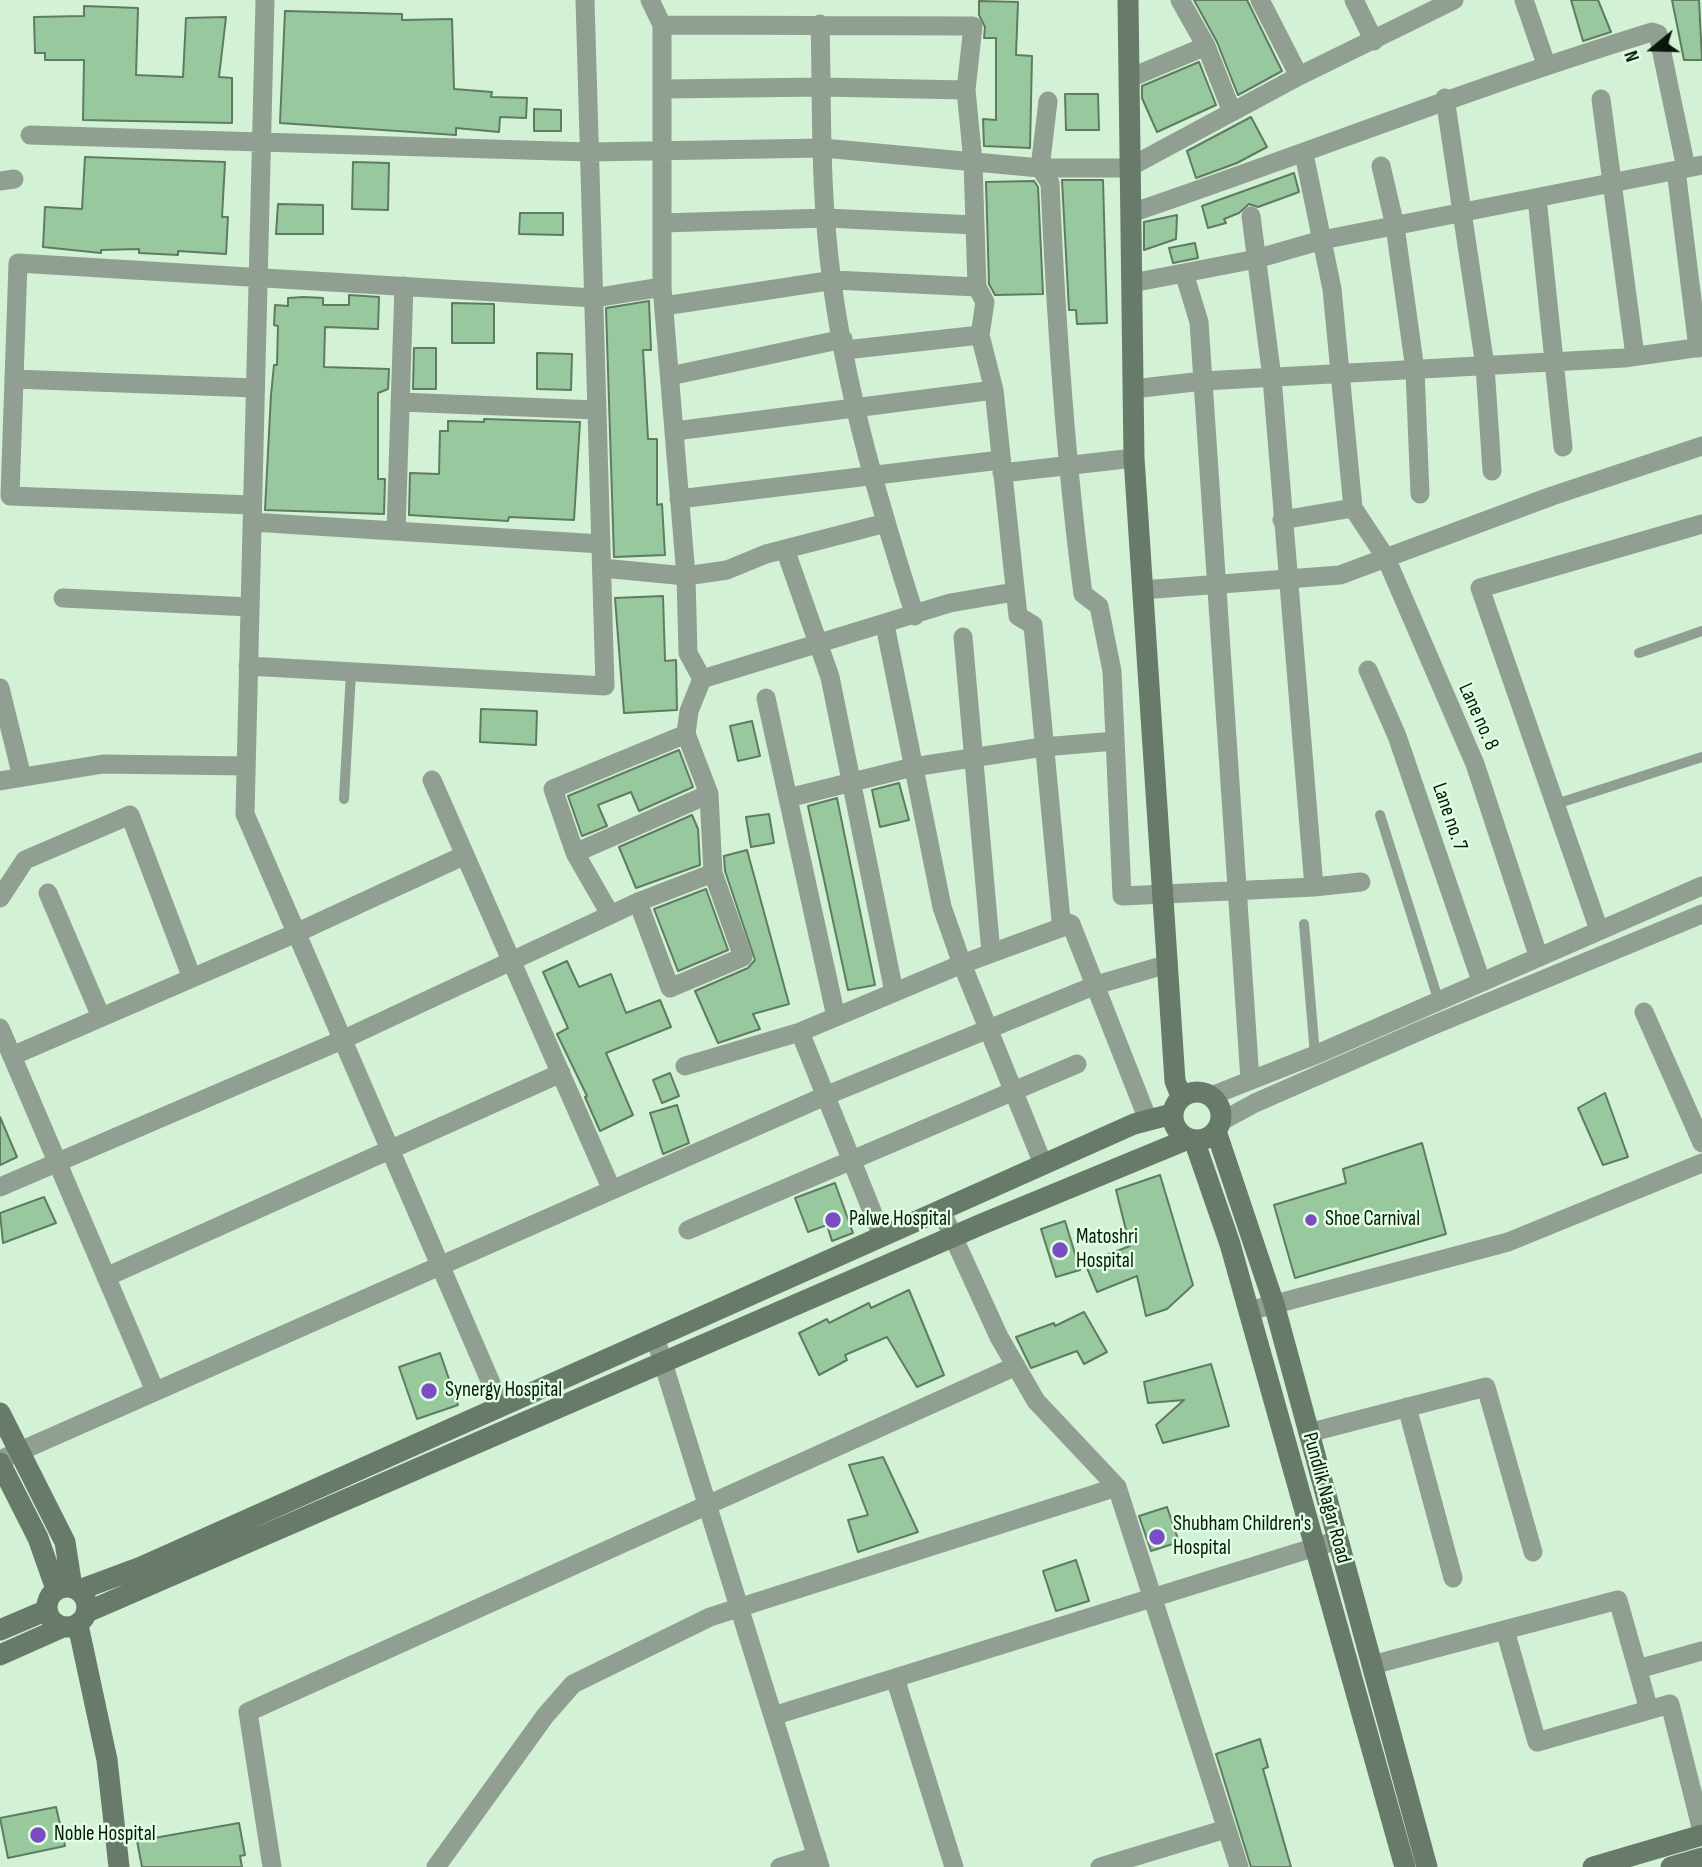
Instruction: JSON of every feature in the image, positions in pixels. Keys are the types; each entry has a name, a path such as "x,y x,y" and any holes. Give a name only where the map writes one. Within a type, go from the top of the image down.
{"main road":[{"path":"1128,0 1128,168 1134,458 1177,1105 1174,1125 1191,1140"},
{"path":"0,1413 6,1458 38,1538 69,1589 88,1604 76,1621 55,1624 47,1610 51,1595 69,1589 141,1567 1043,1164 1148,1120 1201,1092 1211,1096 1217,1103 1218,1126 1203,1140 1191,1140 953,1236 0,1655"},
{"name":"Pundlik Nagar Road","path":"1218,1126 1274,1304 1427,1867"},
{"name":"Pundlik Nagar Road","path":"1191,1140 1249,1311 1405,1867"},
{"path":"0,1630 47,1610"},
{"path":"76,1621 107,1759 119,1867"},
{"path":"1593,1867 1699,1835"},
{"path":"1671,1867 1701,1861"}],"street":[{"path":"265,0 245,814 501,1406"},
{"path":"248,666 605,686 585,0"},
{"path":"650,0 662,25 663,296 686,576 688,653 702,679"},
{"path":"1180,0 1206,46 1232,112"},
{"path":"1260,0 1299,76"},
{"path":"1354,0 1374,41"},
{"path":"30,135 589,152 823,148 1040,168 1128,168 1299,76 1374,41 1434,5 1454,0"},
{"path":"1524,0 1546,64"},
{"path":"820,24 826,218 844,344 872,476 915,616"},
{"path":"662,25 972,26 967,90 973,162 976,288 985,302 980,335 994,390 1018,616 1032,625 1061,920 1072,924 1148,1120"},
{"path":"1131,213 1390,123 1445,98 1546,64 1655,32 1688,168 1700,347 1635,356 1556,362 1133,388"},
{"path":"1130,78 1206,46"},
{"path":"664,89 822,87 967,90"},
{"path":"1445,98 1485,366 1492,471"},
{"path":"1601,99 1635,356"},
{"path":"1048,101 1040,168 1050,183 1055,315 1066,465 1083,594 1099,606 1107,637 1122,896 1314,887 1361,882"},
{"path":"1282,520 1353,508 1332,289 1304,154"},
{"path":"1381,166 1395,226 1415,370 1420,494"},
{"path":"1132,283 1256,259 1322,240 1688,168"},
{"path":"1537,198 1563,447"},
{"path":"1251,216 1272,378 1314,887"},
{"path":"662,222 826,218 975,225"},
{"path":"601,544 396,531 252,514 10,495 18,263 594,298 663,296 834,280 976,288"},
{"path":"1184,273 1199,322 1250,1080"},
{"path":"396,531 404,286"},
{"path":"670,376 844,344 980,335"},
{"path":"14,379 255,388"},
{"path":"675,431 857,405 994,390"},
{"path":"400,402 597,410"},
{"path":"1142,590 1340,575 1702,446"},
{"path":"679,499 872,476 1001,466 1066,465 1134,458"},
{"name":"Lane no. 8","path":"1353,508 1386,558 1417,636 1475,764 1538,955"},
{"path":"602,568 686,576 727,570 785,549 886,523"},
{"path":"1599,930 1480,588 1702,524"},
{"path":"785,549 830,677 894,992"},
{"path":"702,679 915,616 950,603 1014,592"},
{"path":"63,598 250,607"},
{"path":"885,625 942,907 962,964 1043,1164"},
{"path":"963,638 991,953"},
{"name":"Lane no. 7","path":"1368,670 1397,736 1481,981"},
{"path":"638,902 670,988 743,957 713,873 709,794 686,734 689,710 702,679"},
{"path":"0,688 22,778"},
{"path":"766,698 835,1017"},
{"path":"610,914 575,853 553,789 686,734"},
{"path":"788,798 914,767 1043,747 1115,741"},
{"path":"0,781 103,764 246,766"},
{"path":"432,780 611,1188"},
{"path":"575,853 709,794"},
{"path":"0,898 25,860 131,815 192,978"},
{"path":"12,1056 296,933 465,855"},
{"path":"0,1187 342,1040 610,914 713,873"},
{"path":"1211,1096 1315,1055 1538,955 1702,886"},
{"path":"48,893 102,1017"},
{"path":"1218,1126 1255,1103 1410,1035 1702,914"},
{"path":"685,1066 800,1032 962,964 1072,924"},
{"path":"6,1458 611,1188 825,1096 1096,985 1168,964"},
{"path":"1644,1012 1702,1143"},
{"path":"1401,1016 1410,1035"},
{"path":"0,1028 155,1391"},
{"path":"800,1032 882,1236"},
{"path":"688,1230 1077,1064"},
{"path":"106,1277 561,1073"},
{"path":"1249,1311 1508,1242 1702,1163"},
{"path":"941,1210 1016,1366 1036,1401 1116,1487 1239,1867"},
{"path":"655,1337 819,1861 780,1867"},
{"path":"272,1867 248,1712 1016,1366"},
{"path":"1308,1433 1486,1387 1533,1552"},
{"path":"1407,1407 1452,1578"},
{"path":"436,1867 545,1716 573,1684 710,1617 1116,1487"},
{"path":"773,1716 1152,1596 1338,1541"},
{"path":"1373,1665 1618,1600 1649,1710"},
{"path":"1506,1630 1537,1742 1670,1704 1699,1835 1701,1861"},
{"path":"1638,1669 1702,1651"},
{"path":"895,1678 954,1867"},
{"path":"1100,1867 1226,1829"}],"lane":[{"path":"1639,653 1702,631"},
{"path":"344,799 351,672"},
{"path":"1556,804 1702,757"},
{"path":"1380,815 1438,999"},
{"path":"1304,924 1315,1055"}],"building":[{"path":"1194,0 1247,0 1282,71 1238,95 1217,42"},
{"path":"1571,0 1598,0 1611,32 1583,41"},
{"path":"1672,0 1699,0 1702,60 1684,60"},
{"path":"979,1 1018,2 1016,55 1032,56 1030,148 984,146 983,119 996,120 996,38 984,38 985,27 979,15"},
{"path":"84,6 138,8 136,75 183,77 186,18 226,17 219,77 232,78 232,123 83,120 84,60 45,60 45,53 35,53 34,17 84,16"},
{"path":"285,11 402,14 402,20 452,19 454,89 492,92 491,97 527,98 526,118 500,117 499,132 456,128 456,135 280,123"},
{"path":"1199,62 1216,105 1157,132 1142,98 1142,86"},
{"path":"1065,94 1098,94 1099,130 1066,130"},
{"path":"534,109 561,110 561,131 534,131"},
{"path":"1251,117 1267,147 1237,163 1196,178 1187,151"},
{"path":"85,157 225,162 222,217 228,217 226,254 178,251 178,255 139,253 139,249 101,250 101,253 43,247 45,207 82,209"},
{"path":"353,162 389,163 388,210 352,209"},
{"path":"1294,173 1299,192 1258,207 1249,204 1239,213 1224,219 1226,223 1208,228 1202,206"},
{"path":"1062,180 1103,180 1107,323 1077,324 1076,310 1069,310"},
{"path":"1034,181 1038,187 1043,294 995,295 989,284 986,182"},
{"path":"278,204 323,205 323,234 276,234"},
{"path":"520,213 563,213 563,235 519,234"},
{"path":"1177,215 1176,239 1144,250 1144,222"},
{"path":"1195,243 1198,258 1173,263 1169,248"},
{"path":"349,295 379,297 378,329 325,327 324,367 389,369 388,389 378,393 378,479 385,479 384,514 265,510 271,395 274,365 277,365 278,326 274,325 275,305 288,306 288,298 304,297 323,298 323,305 349,305"},
{"path":"649,301 651,350 643,350 648,439 657,439 657,505 662,504 665,555 614,557 606,308"},
{"path":"452,303 494,304 494,343 452,343"},
{"path":"414,348 436,348 436,389 413,389"},
{"path":"537,353 572,354 571,390 537,389"},
{"path":"484,419 580,422 574,520 509,517 508,521 409,515 410,473 439,474 440,431 448,431 448,421 484,422"},
{"path":"663,596 665,661 676,660 677,710 624,713 615,598"},
{"path":"481,709 537,711 536,745 480,742"},
{"path":"752,721 760,756 738,761 730,726"},
{"path":"679,750 693,787 639,811 631,792 598,805 607,826 582,836 568,796"},
{"path":"899,783 909,820 880,827 872,790"},
{"path":"837,798 875,985 848,990 808,806"},
{"path":"769,814 774,843 751,847 746,817"},
{"path":"692,815 698,829 700,865 636,888 619,847"},
{"path":"747,850 789,1004 753,1014 760,1029 718,1043 695,991 748,968 755,960 725,871 724,856"},
{"path":"706,889 728,950 678,971 654,909"},
{"path":"567,961 579,987 611,974 626,1013 660,1000 671,1027 606,1053 633,1115 600,1131 585,1097 587,1096 557,1034 568,1028 543,972"},
{"path":"670,1073 679,1096 662,1103 653,1080"},
{"path":"1605,1093 1628,1157 1603,1165 1578,1108"},
{"path":"677,1105 689,1143 663,1154 650,1113"},
{"path":"0,1117 17,1157 0,1165"},
{"path":"1422,1143 1446,1234 1295,1278 1274,1205 1346,1183 1343,1169"},
{"path":"1160,1175 1193,1285 1167,1309 1146,1316 1137,1276 1097,1292 1085,1263 1130,1246 1116,1190"},
{"path":"835,1183 853,1233 832,1241 827,1225 808,1232 795,1198"},
{"path":"44,1197 56,1223 3,1243 0,1213"},
{"path":"1065,1221 1080,1270 1056,1277 1041,1229"},
{"path":"909,1290 944,1375 917,1387 887,1337 845,1355 847,1360 819,1375 799,1333 827,1319 829,1323 869,1303 871,1308"},
{"path":"1084,1312 1107,1352 1084,1364 1077,1351 1031,1368 1016,1337 1054,1323 1055,1326"},
{"path":"440,1353 458,1405 417,1419 399,1367"},
{"path":"1211,1364 1229,1426 1163,1443 1156,1425 1184,1400 1148,1403 1144,1382"},
{"path":"883,1457 918,1532 858,1552 848,1520 868,1515 849,1465"},
{"path":"1167,1507 1179,1542 1151,1551 1139,1516"},
{"path":"1076,1560 1089,1601 1056,1611 1043,1571"},
{"path":"1260,1739 1268,1767 1263,1769 1291,1867 1251,1867 1216,1754"},
{"path":"56,1807 65,1846 8,1858 0,1818"},
{"path":"239,1823 245,1855 240,1856 242,1867 142,1867 137,1841"}],"place":[{"name":"Palwe Hospital","path":"833,1220"},
{"name":"Shoe Carnival","path":"1311,1220"},
{"name":"Matoshri Hospital","path":"1060,1250"},
{"name":"Synergy Hospital","path":"429,1391"},
{"name":"Shubham Children's Hospital","path":"1157,1537"},
{"name":"Noble Hospital","path":"38,1835"}]}
